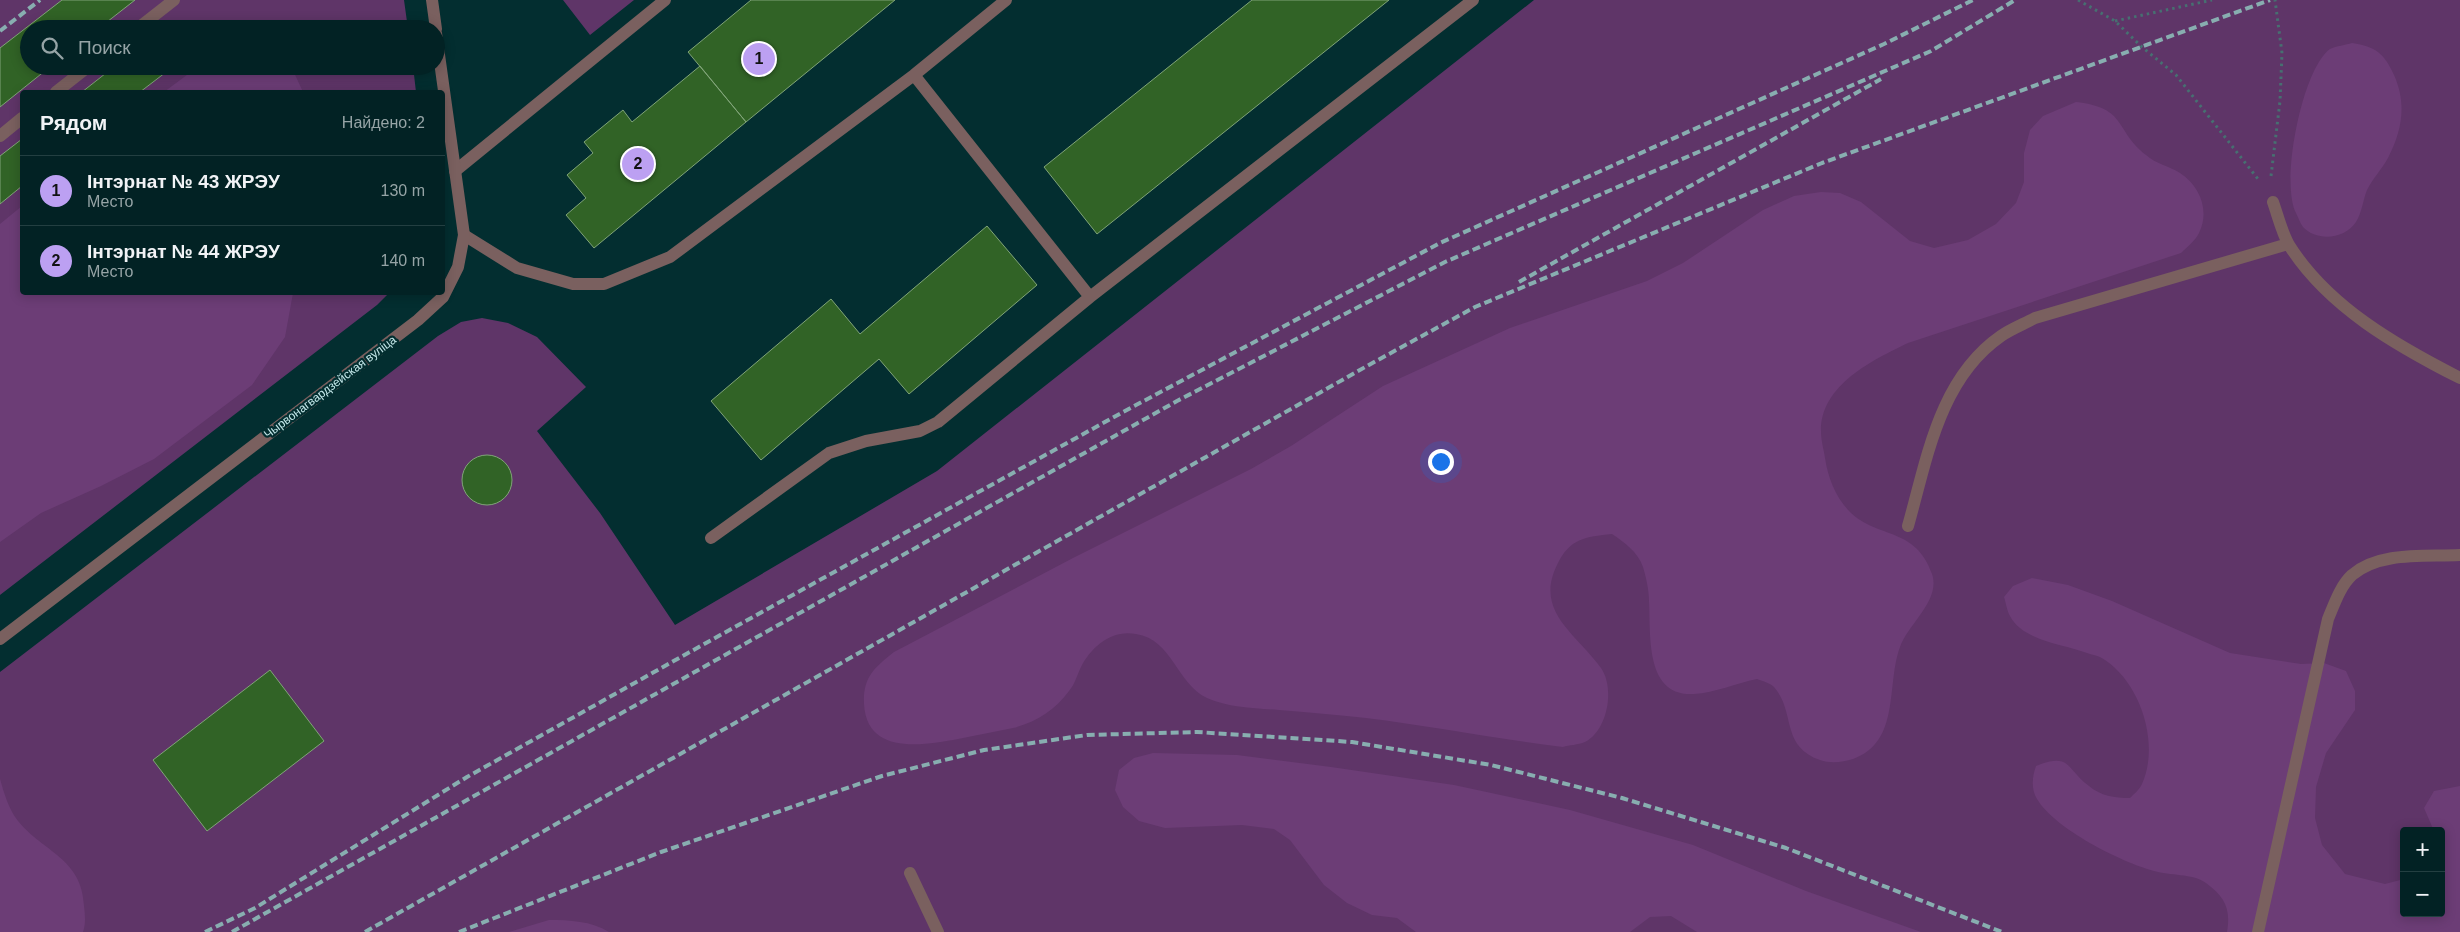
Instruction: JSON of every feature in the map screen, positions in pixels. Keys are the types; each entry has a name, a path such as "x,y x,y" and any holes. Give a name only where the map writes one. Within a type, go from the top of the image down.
{"street":[{"path":"148,20 174,0"},
{"path":"432,0 435,20"},
{"path":"455,171 665,0"},
{"path":"464,234 517,268 572,284 604,284 670,257 914,75 1006,0"},
{"path":"711,538 829,453 866,441 920,431 938,422 1090,297 1473,0"},
{"path":"59,90 78,75"},
{"name":"Чырвонагвардзейская вуліца","path":"442,75 444,90"},
{"path":"914,75 1090,297"},
{"name":"Чырвонагвардзейская вуліца","path":"445,98 464,234 458,267 445,291"},
{"path":"0,136 20,120"},
{"path":"2273,202 2288,244 2324,289 2379,332 2460,378"},
{"path":"1908,526 1934,434 1948,397 1972,363 2000,336 2035,318 2288,244"},
{"name":"Чырвонагвардзейская вуліца","path":"0,639 418,320 443,295"},
{"path":"2258,932 2328,619 2337,596 2352,575 2374,564 2400,557 2460,555"},
{"path":"910,873 938,932"}],"path":[{"path":"2078,0 2115,21 2142,47 2176,75 2257,177 2273,202"},
{"path":"2115,21 2212,0"},
{"path":"2273,202 2270,182 2280,101 2282,53 2275,0"}],"shaded area":[{"path":"0,0 404,0 407,20 20,20 20,75 414,75 416,90 20,90 20,295 387,295 377,305 0,595"},
{"path":"563,0 634,0 590,35"},
{"path":"1534,0 2460,0 2460,932 0,932 0,672 438,336 461,322 482,318 508,323 537,337 586,387 537,431 600,513 675,625 937,471"},
{"path":"2352,43 2373,49 2387,61 2401,96 2402,107 2399,128 2397,138 2386,162 2367,190 2356,222 2351,228 2338,235 2316,235 2303,227 2296,213 2292,198 2292,153 2296,127 2311,79 2320,61 2330,49"},
{"path":"187,75 295,75 302,90 167,90"},
{"path":"2076,102 2093,105 2113,115 2136,146 2146,155 2187,178 2198,192 2201,200 2203,208 2202,225 2195,239 2181,253 1908,343 1880,357 1851,376 1829,401 1823,415 1821,435 1828,473 1837,494 1850,512 1861,520 1906,541 1916,548 1925,559 1932,574 1934,584 1928,602 1900,647 1889,711 1879,740 1868,751 1853,759 1841,762 1828,762 1807,754 1794,737 1781,697 1774,687 1766,682 1757,679 1710,692 1694,694 1678,692 1666,685 1658,674 1654,661 1651,645 1648,592 1643,567 1634,552 1612,534 1586,538 1573,544 1562,556 1551,582 1551,596 1554,609 1570,633 1601,668 1608,686 1607,708 1604,719 1593,736 1579,744 1563,747 1366,718 1224,704 1207,698 1188,683 1167,653 1158,644 1148,638 1127,633 1111,637 1096,646 1085,660 1073,685 1064,698 1038,719 1022,725 958,739 914,744 886,740 875,732 868,721 864,704 865,687 875,668 894,652 1073,558 1251,469 1291,446 1383,386 1510,328 1647,281 1683,263 1763,210 1794,196 1821,192 1840,193 1861,202 1910,241 1934,248 1968,240 1996,224 2016,203 2024,182 2024,153 2030,130 2043,116"},
{"path":"20,208 20,295 293,295 285,337 252,385 154,459 101,486 41,513 0,542 0,224"},
{"path":"2032,578 2068,585 2112,601 2230,653 2301,664 2324,663 2346,671 2355,691 2355,710 2326,753 2316,787 2315,818 2322,845 2345,874 2385,884 2400,880 2400,917 2445,917 2445,827 2432,827 2424,808 2434,791 2460,786 2460,932 2227,932 2228,917 2225,904 2218,893 2206,883 2188,876 2160,873 2140,867 2090,843 2058,822 2035,795 2033,783 2036,766 2047,762 2062,762 2067,764 2082,780 2098,792 2113,797 2130,798 2141,786 2147,768 2148,734 2144,716 2137,699 2118,671 2105,660 2034,636 2016,624 2009,614 2004,597 2013,586"},
{"path":"1153,753 1237,755 1331,767 1454,785 1570,810 1693,845 1806,891 1921,932 1697,932 1671,916 1650,917 1630,932 1416,932 1397,918 1372,915 1347,903 1324,885 1290,840 1274,829 1242,825 1165,828 1139,821 1123,807 1115,790 1119,770 1134,758"},
{"path":"0,779 9,807 18,821 28,832 60,857 76,877 82,890 85,922 83,932 0,932"},
{"path":"549,920 588,923 609,932 509,932"}],"building":[{"path":"62,0 135,0 109,20 36,20"},
{"path":"751,0 895,0 746,122 688,52"},
{"path":"1252,0 1389,0 1097,234 1044,167"},
{"path":"20,33 20,75 40,75 0,107 0,48"},
{"path":"700,66 746,122 594,248 566,215 586,198 567,175 593,153 584,142 623,110 632,122"},
{"path":"104,75 162,75 143,90 85,90"},
{"path":"20,141 20,188 0,204 0,156"},
{"path":"987,226 1037,285 909,394 879,359 761,460 711,401 831,299 860,334"},
{"path":"482,455 492,455 505,462 512,475 512,485 505,498 492,505 482,505 473,501 466,494 462,485 462,475 466,466 473,459"},
{"path":"270,670 324,741 207,831 153,760"}],"railway":[{"path":"0,31 40,0"},
{"path":"205,932 255,908 467,777 688,653 1123,412 1440,243 1884,44 1973,0"},
{"path":"232,932 1177,401 1445,262 1931,51 2015,0"},
{"path":"365,932 1367,366 1475,307 1822,163 2270,0"},
{"path":"1519,282 1881,79"},
{"path":"459,932 661,852 882,776 984,750 1087,735 1197,732 1352,742 1491,765 1622,798 1786,848 2002,932"}],"place":[{"name":"Інтэрнат № 43 ЖРЭУ","path":"759,59"},
{"name":"Інтэрнат № 44 ЖРЭУ","path":"638,164"}]}
